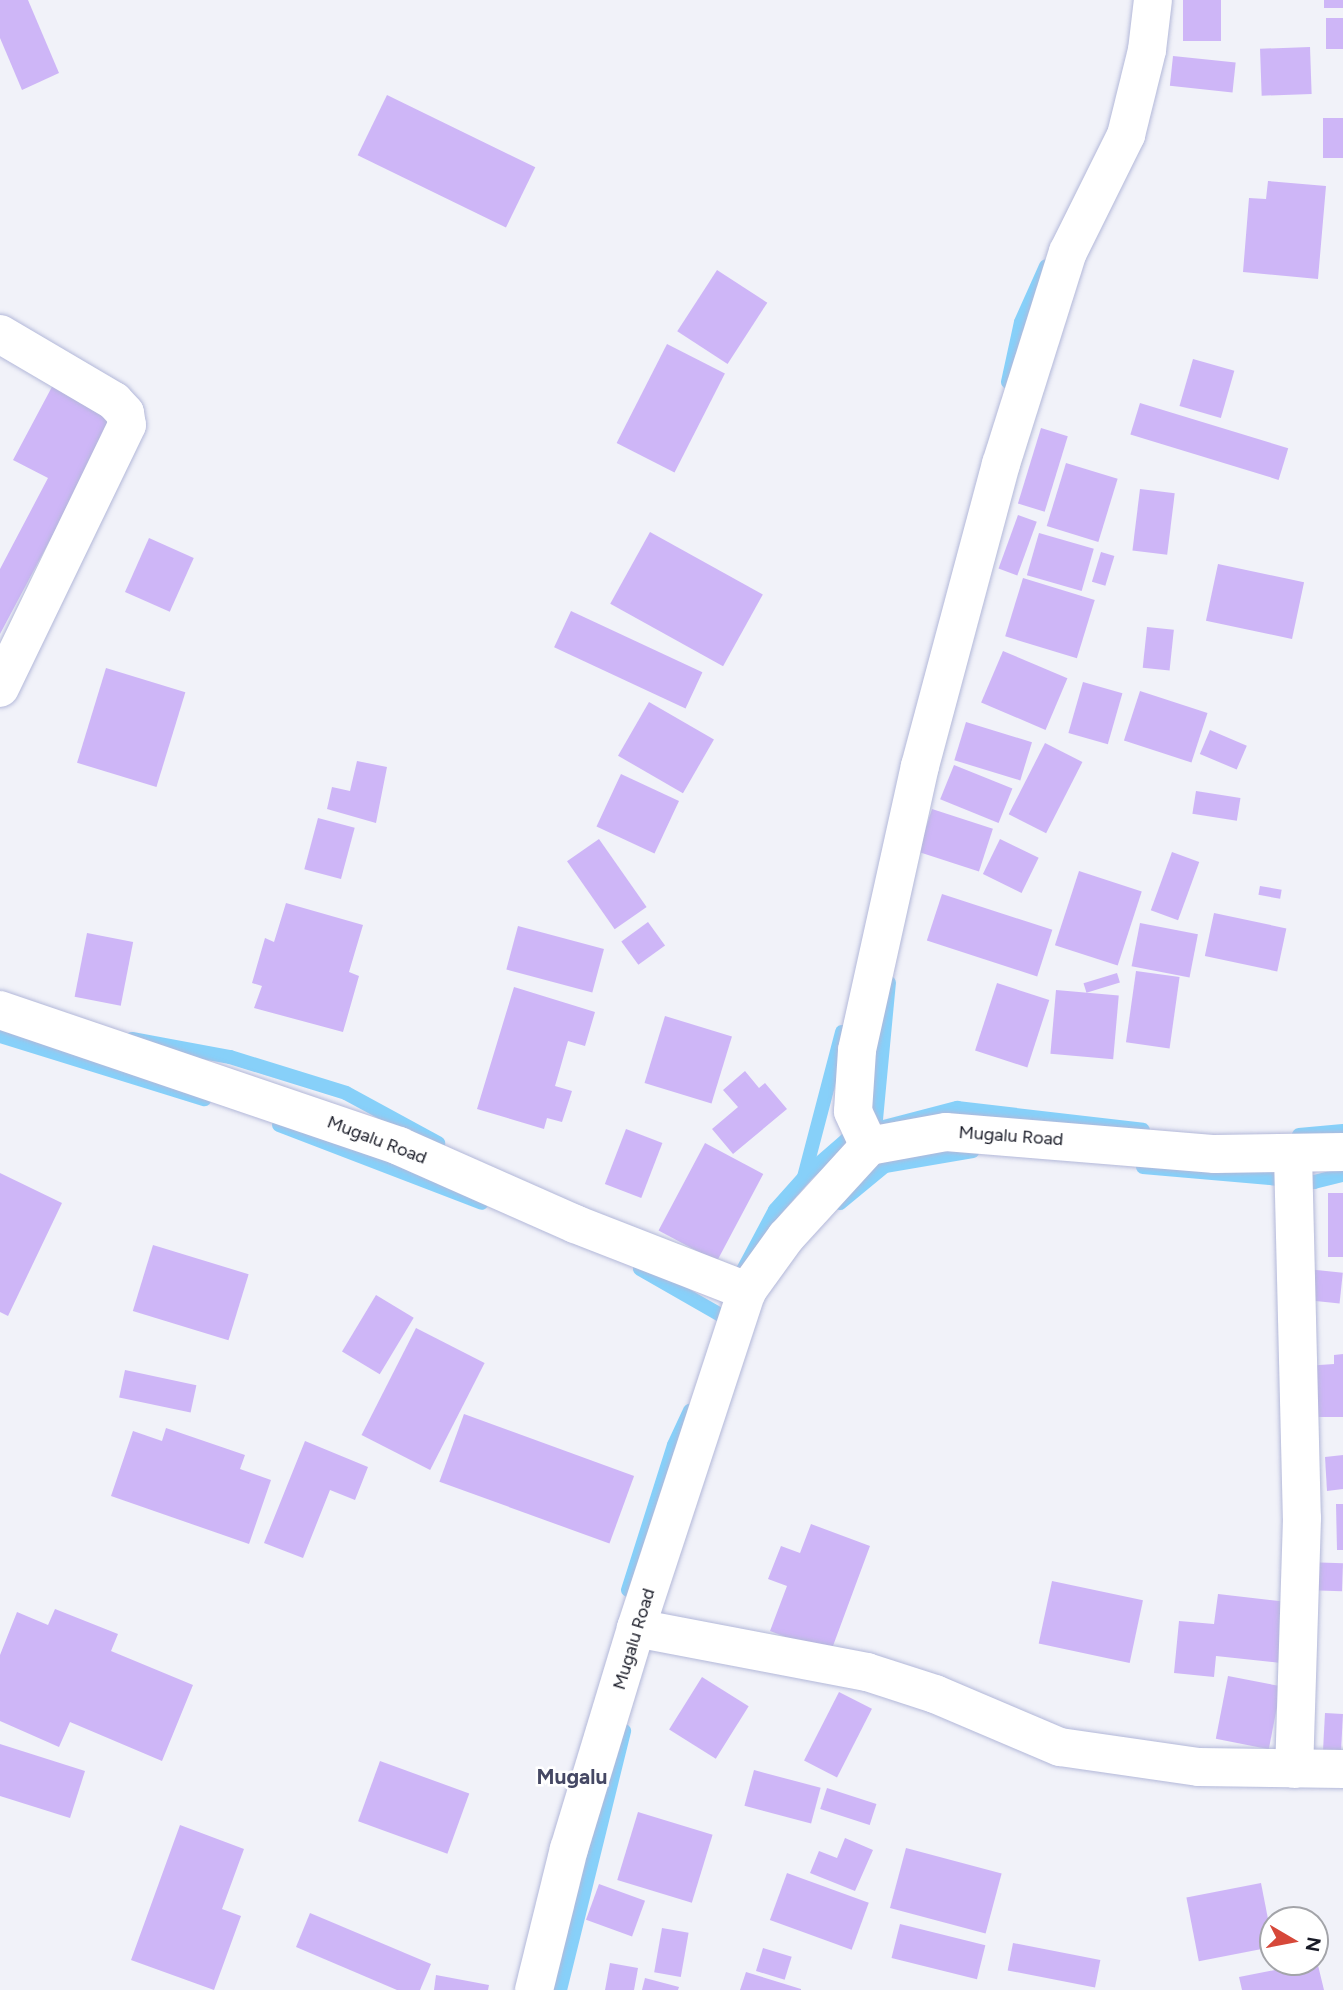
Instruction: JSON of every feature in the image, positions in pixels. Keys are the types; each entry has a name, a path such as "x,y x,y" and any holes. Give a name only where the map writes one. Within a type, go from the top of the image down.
{"street":[{"path":"869,1146 853,1111 857,1050 920,766 1001,464 1068,252 1126,135 1147,50 1153,0"},
{"path":"0,334 114,401 125,413 127,425 0,688"},
{"name":"Mugalu Road","path":"0,1010 399,1146 575,1224 747,1292"},
{"name":"Mugalu Road","path":"534,1990 569,1849 636,1629 747,1292 786,1237 869,1146 946,1132 1215,1154 1293,1155 1343,1152"},
{"path":"1293,1155 1302,1518 1294,1769"},
{"path":"636,1629 867,1672 935,1694 1060,1747 1199,1767 1343,1769"}],"building":[{"path":"0,0 28,0 59,73 22,90 0,38"},
{"path":"1183,0 1221,0 1221,41 1183,41"},
{"path":"1324,0 1343,0 1343,8 1324,8"},
{"path":"1326,18 1343,18 1343,49 1326,49"},
{"path":"1310,47 1312,94 1262,96 1260,49"},
{"path":"1173,56 1236,63 1233,92 1170,86"},
{"path":"387,95 535,167 506,228 358,155"},
{"path":"1323,118 1343,118 1343,158 1323,158"},
{"path":"1268,181 1326,186 1318,279 1243,272 1249,198 1266,199"},
{"path":"717,270 767,303 728,364 677,331"},
{"path":"667,344 725,374 675,472 617,443"},
{"path":"1193,359 1234,371 1221,418 1179,406"},
{"path":"54,383 116,416 0,634 0,569 48,478 13,460"},
{"path":"1140,403 1288,448 1279,480 1130,435"},
{"path":"1041,428 1068,436 1045,512 1018,504"},
{"path":"1066,463 1118,479 1098,542 1047,526"},
{"path":"1140,489 1175,493 1167,555 1132,551"},
{"path":"1018,515 1037,522 1017,575 999,569"},
{"path":"650,532 763,595 723,666 610,604"},
{"path":"1039,533 1094,549 1082,591 1027,575"},
{"path":"149,538 194,558 170,612 125,592"},
{"path":"1101,552 1114,556 1105,586 1092,582"},
{"path":"1218,564 1304,582 1292,639 1206,621"},
{"path":"1023,578 1095,600 1077,658 1005,636"},
{"path":"571,611 702,672 686,709 554,647"},
{"path":"1147,627 1174,630 1170,671 1143,668"},
{"path":"1003,651 1067,678 1046,730 981,703"},
{"path":"106,668 185,692 156,787 77,763"},
{"path":"1083,682 1122,693 1108,744 1068,733"},
{"path":"1140,691 1208,713 1191,762 1124,740"},
{"path":"649,702 714,740 683,793 618,756"},
{"path":"966,722 1032,742 1020,780 954,760"},
{"path":"1210,730 1247,746 1237,770 1200,754"},
{"path":"1045,743 1082,762 1046,833 1009,814"},
{"path":"357,761 387,767 376,823 327,809 332,787 350,791"},
{"path":"954,765 1012,789 999,823 940,799"},
{"path":"621,774 679,801 654,854 596,827"},
{"path":"1196,791 1240,798 1237,821 1192,814"},
{"path":"932,809 993,829 979,872 918,852"},
{"path":"318,818 355,828 341,879 304,869"},
{"path":"599,839 647,907 615,929 567,861"},
{"path":"1000,839 1039,858 1022,893 983,874"},
{"path":"1172,852 1199,862 1178,920 1151,910"},
{"path":"1079,871 1142,891 1118,966 1055,945"},
{"path":"1260,886 1282,890 1280,899 1258,895"},
{"path":"942,894 1052,930 1037,976 927,941"},
{"path":"286,903 363,925 349,972 359,976 343,1032 254,1008 262,986 252,983 265,938 274,942"},
{"path":"1214,913 1286,928 1277,971 1205,956"},
{"path":"648,922 665,945 638,965 621,941"},
{"path":"1140,923 1198,934 1190,977 1132,966"},
{"path":"518,926 604,949 592,993 506,969"},
{"path":"87,933 133,942 121,1006 75,997"},
{"path":"1136,971 1180,977 1170,1048 1126,1042"},
{"path":"1117,973 1120,983 1086,993 1084,983"},
{"path":"997,983 1049,1000 1027,1068 975,1051"},
{"path":"514,987 595,1012 585,1046 568,1041 555,1086 572,1091 562,1122 547,1118 544,1129 477,1109"},
{"path":"1056,990 1119,995 1113,1059 1050,1054"},
{"path":"665,1016 732,1036 711,1103 645,1083"},
{"path":"745,1071 759,1088 765,1083 787,1109 733,1154 712,1129 738,1107 723,1090"},
{"path":"626,1129 662,1143 641,1198 605,1184"},
{"path":"705,1143 763,1174 717,1261 659,1230"},
{"path":"0,1173 62,1203 8,1316 0,1312"},
{"path":"1328,1193 1343,1193 1343,1257 1328,1257"},
{"path":"153,1245 249,1274 228,1340 133,1311"},
{"path":"1307,1269 1343,1273 1340,1304 1304,1300"},
{"path":"376,1295 414,1318 380,1374 342,1352"},
{"path":"416,1328 485,1363 430,1470 362,1435"},
{"path":"1343,1354 1343,1417 1306,1417 1305,1366 1334,1364 1334,1355"},
{"path":"125,1370 196,1385 191,1413 119,1397"},
{"path":"464,1414 634,1476 609,1544 439,1482"},
{"path":"166,1428 245,1455 240,1469 271,1480 249,1544 111,1496 133,1431 162,1441"},
{"path":"305,1441 368,1467 355,1500 330,1490 303,1558 264,1543"},
{"path":"1343,1455 1343,1489 1327,1491 1325,1457"},
{"path":"1336,1504 1343,1504 1343,1550 1337,1550"},
{"path":"811,1524 870,1546 830,1654 770,1631 787,1586 768,1579 781,1546 800,1553"},
{"path":"1305,1562 1343,1563 1342,1591 1304,1590"},
{"path":"1052,1581 1143,1600 1130,1663 1039,1644"},
{"path":"1218,1594 1288,1602 1281,1663 1216,1656 1214,1677 1174,1673 1179,1621 1214,1624"},
{"path":"55,1609 118,1634 111,1651 193,1685 162,1761 70,1722 59,1747 0,1721 0,1655 17,1612 48,1625"},
{"path":"1228,1676 1281,1686 1269,1749 1216,1739"},
{"path":"702,1677 749,1706 716,1759 669,1730"},
{"path":"839,1692 872,1709 837,1777 804,1761"},
{"path":"1325,1713 1343,1714 1341,1752 1323,1751"},
{"path":"0,1744 85,1771 70,1818 0,1796"},
{"path":"380,1761 469,1793 447,1854 358,1821"},
{"path":"754,1770 821,1788 811,1824 744,1806"},
{"path":"827,1788 876,1804 870,1825 820,1809"},
{"path":"638,1812 713,1835 692,1903 617,1880"},
{"path":"180,1825 244,1849 222,1909 241,1916 214,1990 131,1960"},
{"path":"845,1838 873,1850 855,1891 810,1873 819,1851 837,1858"},
{"path":"906,1848 1002,1874 986,1934 890,1908"},
{"path":"787,1873 869,1903 852,1950 770,1920"},
{"path":"1261,1883 1265,1906 1259,1906 1259,1950 1199,1961 1186,1898"},
{"path":"599,1884 645,1901 632,1936 586,1920"},
{"path":"310,1913 431,1964 420,1990 397,1990 296,1947"},
{"path":"900,1924 985,1945 977,1979 892,1958"},
{"path":"662,1928 689,1933 681,1977 654,1972"},
{"path":"1013,1943 1100,1960 1095,1987 1008,1970"},
{"path":"763,1948 792,1957 785,1980 756,1971"},
{"path":"610,1963 638,1968 634,1990 605,1990"},
{"path":"746,1972 801,1989 801,1990 740,1990"},
{"path":"1259,1973 1259,1976 1321,1976 1324,1990 1242,1990 1239,1977"},
{"path":"436,1975 489,1985 488,1990 434,1990"},
{"path":"645,1978 679,1987 678,1990 642,1990"}],"waterway":[{"path":"1008,382 1021,322 1046,266"},
{"path":"875,1130 889,983"},
{"path":"804,1177 842,1032"},
{"path":"0,1036 204,1099"},
{"path":"132,1039 230,1057 346,1093 438,1143"},
{"path":"880,1128 957,1108 1143,1130"},
{"path":"279,1125 482,1203"},
{"path":"1299,1135 1343,1131"},
{"path":"742,1272 775,1210 808,1173 846,1140 861,1135"},
{"path":"840,1203 885,1166 973,1151"},
{"path":"1143,1167 1314,1182 1343,1175"},
{"path":"640,1269 726,1318"},
{"path":"628,1590 674,1445 690,1411"},
{"path":"560,1990 624,1731"}],"district":[{"name":"Mugalu","path":"572,1777"}]}
